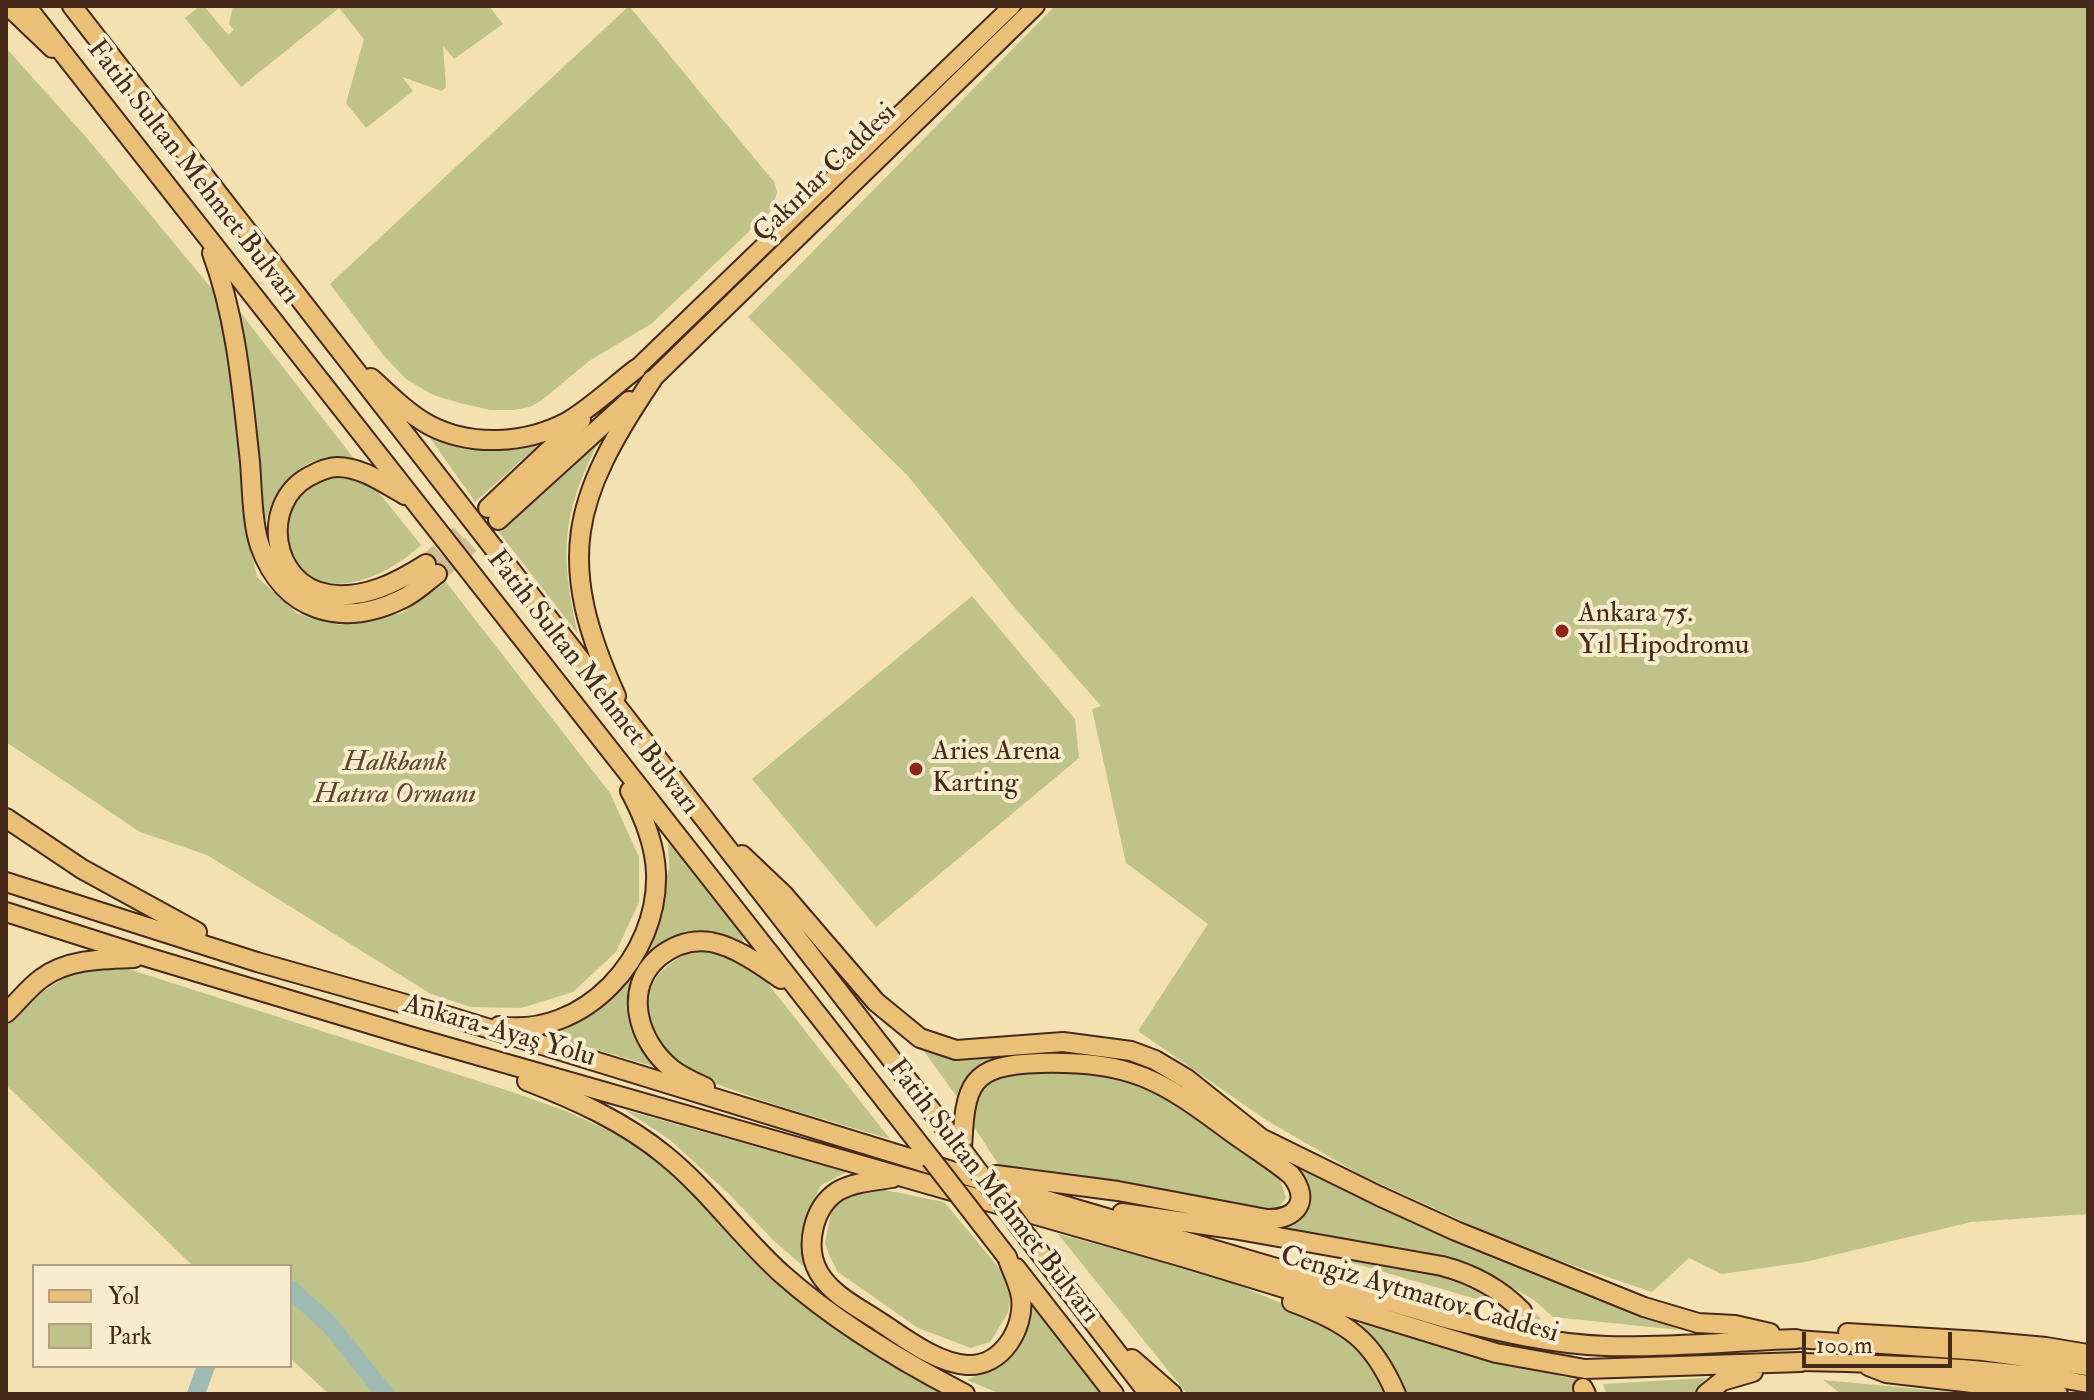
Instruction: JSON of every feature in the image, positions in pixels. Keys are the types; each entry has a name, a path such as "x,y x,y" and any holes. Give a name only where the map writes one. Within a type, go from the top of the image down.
{"highway":[{"name":"Fatih Sultan Mehmet Bulvarı","path":"26,6 1114,1394"},
{"name":"Fatih Sultan Mehmet Bulvarı","path":"72,6 1149,1394"},
{"path":"206,236 226,293 234,332 258,543 277,581 298,600 323,612 346,614 403,599 432,569 388,585 350,594 329,594 311,589 295,577 283,559 276,538 278,517 286,495 319,471 336,467 356,470 412,499"},
{"path":"339,350 411,413 454,435 477,439 524,438 558,426 569,421 636,369"},
{"path":"636,369 493,514 652,380"},
{"path":"628,724 588,629 580,596 577,560 588,497 602,463 616,433 652,380"},
{"path":"451,1017 504,1027 553,1022 600,996 618,979 635,954 647,930 654,901 656,875 653,845 611,753"},
{"path":"696,811 784,895 876,1002 920,1038 956,1050 1063,1042 1131,1051 1155,1060 1187,1079 1261,1138 1456,1231 1672,1316 1698,1323 1735,1325 1796,1339"},
{"path":"6,818 115,889 257,962"},
{"name":"Ankara-Ayaş Yolu","path":"6,882 257,962 451,1017 958,1171"},
{"name":"Ankara-Ayaş Yolu","path":"6,912 413,1037 978,1200"},
{"path":"6,921 36,921"},
{"path":"799,992 764,966 731,949 712,942 697,941 674,948 655,961 640,986 637,1014 659,1056 684,1077 707,1088 958,1171 1118,1191 1280,1220 1295,1211 1300,1197 1291,1175 1174,1091 1152,1080 1101,1064 1016,1064 988,1070 969,1092 965,1104 962,1150"},
{"path":"6,1013 43,977 64,967 92,960 147,957"},
{"path":"413,1037 601,1113 647,1142 668,1157 759,1253 811,1298 905,1362 965,1394"},
{"name":"Cengiz Aytmatov Caddesi","path":"958,1171 1449,1319 1514,1335 1608,1346 1796,1339"},
{"path":"898,1177 858,1183 840,1190 827,1200 812,1229 813,1259 818,1273 842,1297 941,1358 967,1365 984,1363 1001,1353 1019,1322 1021,1297 1007,1257"},
{"name":"Cengiz Aytmatov Caddesi","path":"978,1200 1186,1258 1445,1339 1562,1366 1615,1369 1801,1362"},
{"path":"1056,1203 1233,1229 1442,1266 1461,1271 1504,1293 1522,1311"},
{"path":"1186,1258 1311,1309 1352,1331 1382,1362 1396,1394"},
{"path":"1099,1329 1172,1394"},
{"path":"1706,1394 1732,1377 1801,1362"}],"main road":[{"path":"7,6 81,76"},
{"name":"Çakırlar Caddesi","path":"636,369 1012,6"},
{"name":"Çakırlar Caddesi","path":"652,380 1036,6"},
{"path":"703,304 716,317"},
{"name":"Cengiz Aytmatov Caddesi","path":"1817,1340 1848,1332 1871,1332 2046,1346 2088,1353"},
{"name":"Cengiz Aytmatov Caddesi","path":"1796,1339 1983,1352 2088,1367"},
{"name":"Cengiz Aytmatov Caddesi","path":"1801,1362 1896,1363 1995,1369 2088,1384"},
{"name":"Cengiz Aytmatov Caddesi","path":"1855,1363 1886,1374 2059,1394"}],"green space":[{"path":"204,6 228,35 234,30 229,24 233,6 489,6 503,24 454,59 443,46 446,87 442,91 402,77 413,91 366,128 346,103 364,39 339,8 241,87 185,18"},
{"path":"629,6 774,182 777,192 772,210 651,324 589,361 530,407 490,410 433,395 406,379 384,356 330,284"},
{"name":"Ankara 75. Yıl Hipodromu","path":"1055,6 2088,6 2088,1214 1971,1222 1805,1262 1722,1274 1689,1258 1652,1292 1522,1248 1361,1175 1266,1120 1138,1031 1208,924 1126,863 1092,709 1101,706 1015,608 908,476 748,317"},
{"name":"Halkbank Hatıra Ormanı","path":"6,48 86,137 222,301 246,528 257,577 298,614 340,625 402,613 446,582 610,793 639,857 639,902 616,952 573,992 521,1008 471,1007 431,994 207,855 140,832 6,742"},
{"path":"237,308 355,460 321,459 298,470 274,500 264,525"},
{"path":"421,425 452,438 554,431 475,502"},
{"path":"601,437 578,488 568,533 568,579 578,634 498,531"},
{"path":"347,475 375,488 421,545 378,574 353,582 327,583 315,580 297,566 287,546 285,523 293,503 315,478"},
{"name":"Aries Arena Karting","path":"972,596 1075,719 1079,758 876,927 752,779"},
{"path":"668,834 745,932 742,943 703,935 674,936 653,952 643,968 633,989 662,1069 554,1037 556,1027 588,1014 656,918 669,868"},
{"path":"698,949 735,959 766,981 890,1139 712,1082 687,1071 669,1058 651,1029 647,1012 649,994 657,976 664,969"},
{"path":"116,965 506,1090 566,1111 634,1142 670,1171 723,1225 950,1394 329,1394 292,1360 292,1264 191,1264 6,1085 6,1026 32,998 78,970"},
{"path":"920,1046 1105,1052 1156,1068 1407,1215 1680,1330 1553,1317 1534,1300 1493,1277 1284,1230 1299,1221 1307,1206 1300,1176 1100,1058 968,1079 958,1098"},
{"path":"1010,1070 1099,1070 1166,1092 1279,1177 1286,1197 1277,1208 1263,1212 1001,1168 970,1121 972,1102 986,1079"},
{"path":"625,1110 847,1172 821,1185 805,1218 802,1241 819,1280 670,1140"},
{"path":"870,1187 944,1202 1005,1275 1011,1295 1008,1313 990,1342 971,1348 918,1328 838,1272 825,1242 832,1209 847,1197"},
{"path":"1058,1234 1219,1277 1295,1309 1348,1336 1376,1370 1384,1394 1187,1394"},
{"path":"1305,1249 1449,1277 1486,1291 1514,1310"},
{"path":"1032,1303 1102,1394 1001,1394 967,1380 996,1366 1028,1323"},
{"path":"1363,1319 1479,1357 1573,1379 1579,1394 1403,1394 1360,1328"},
{"path":"1706,1378 1694,1394 1606,1394 1603,1384"},
{"path":"1823,1380 1951,1392 1971,1394 1841,1394"}],"waterway":[{"path":"292,1291 329,1324 385,1394"},
{"path":"196,1394 205,1368"}],"tunnel":[{"path":"426,564 483,512"},
{"path":"437,574 498,520"},
{"path":"1522,1311 1562,1356 1583,1388"}],"place":[{"name":"Ankara 75. Yıl Hipodromu","path":"1562,631"},
{"name":"Aries Arena Karting","path":"916,769"}]}
